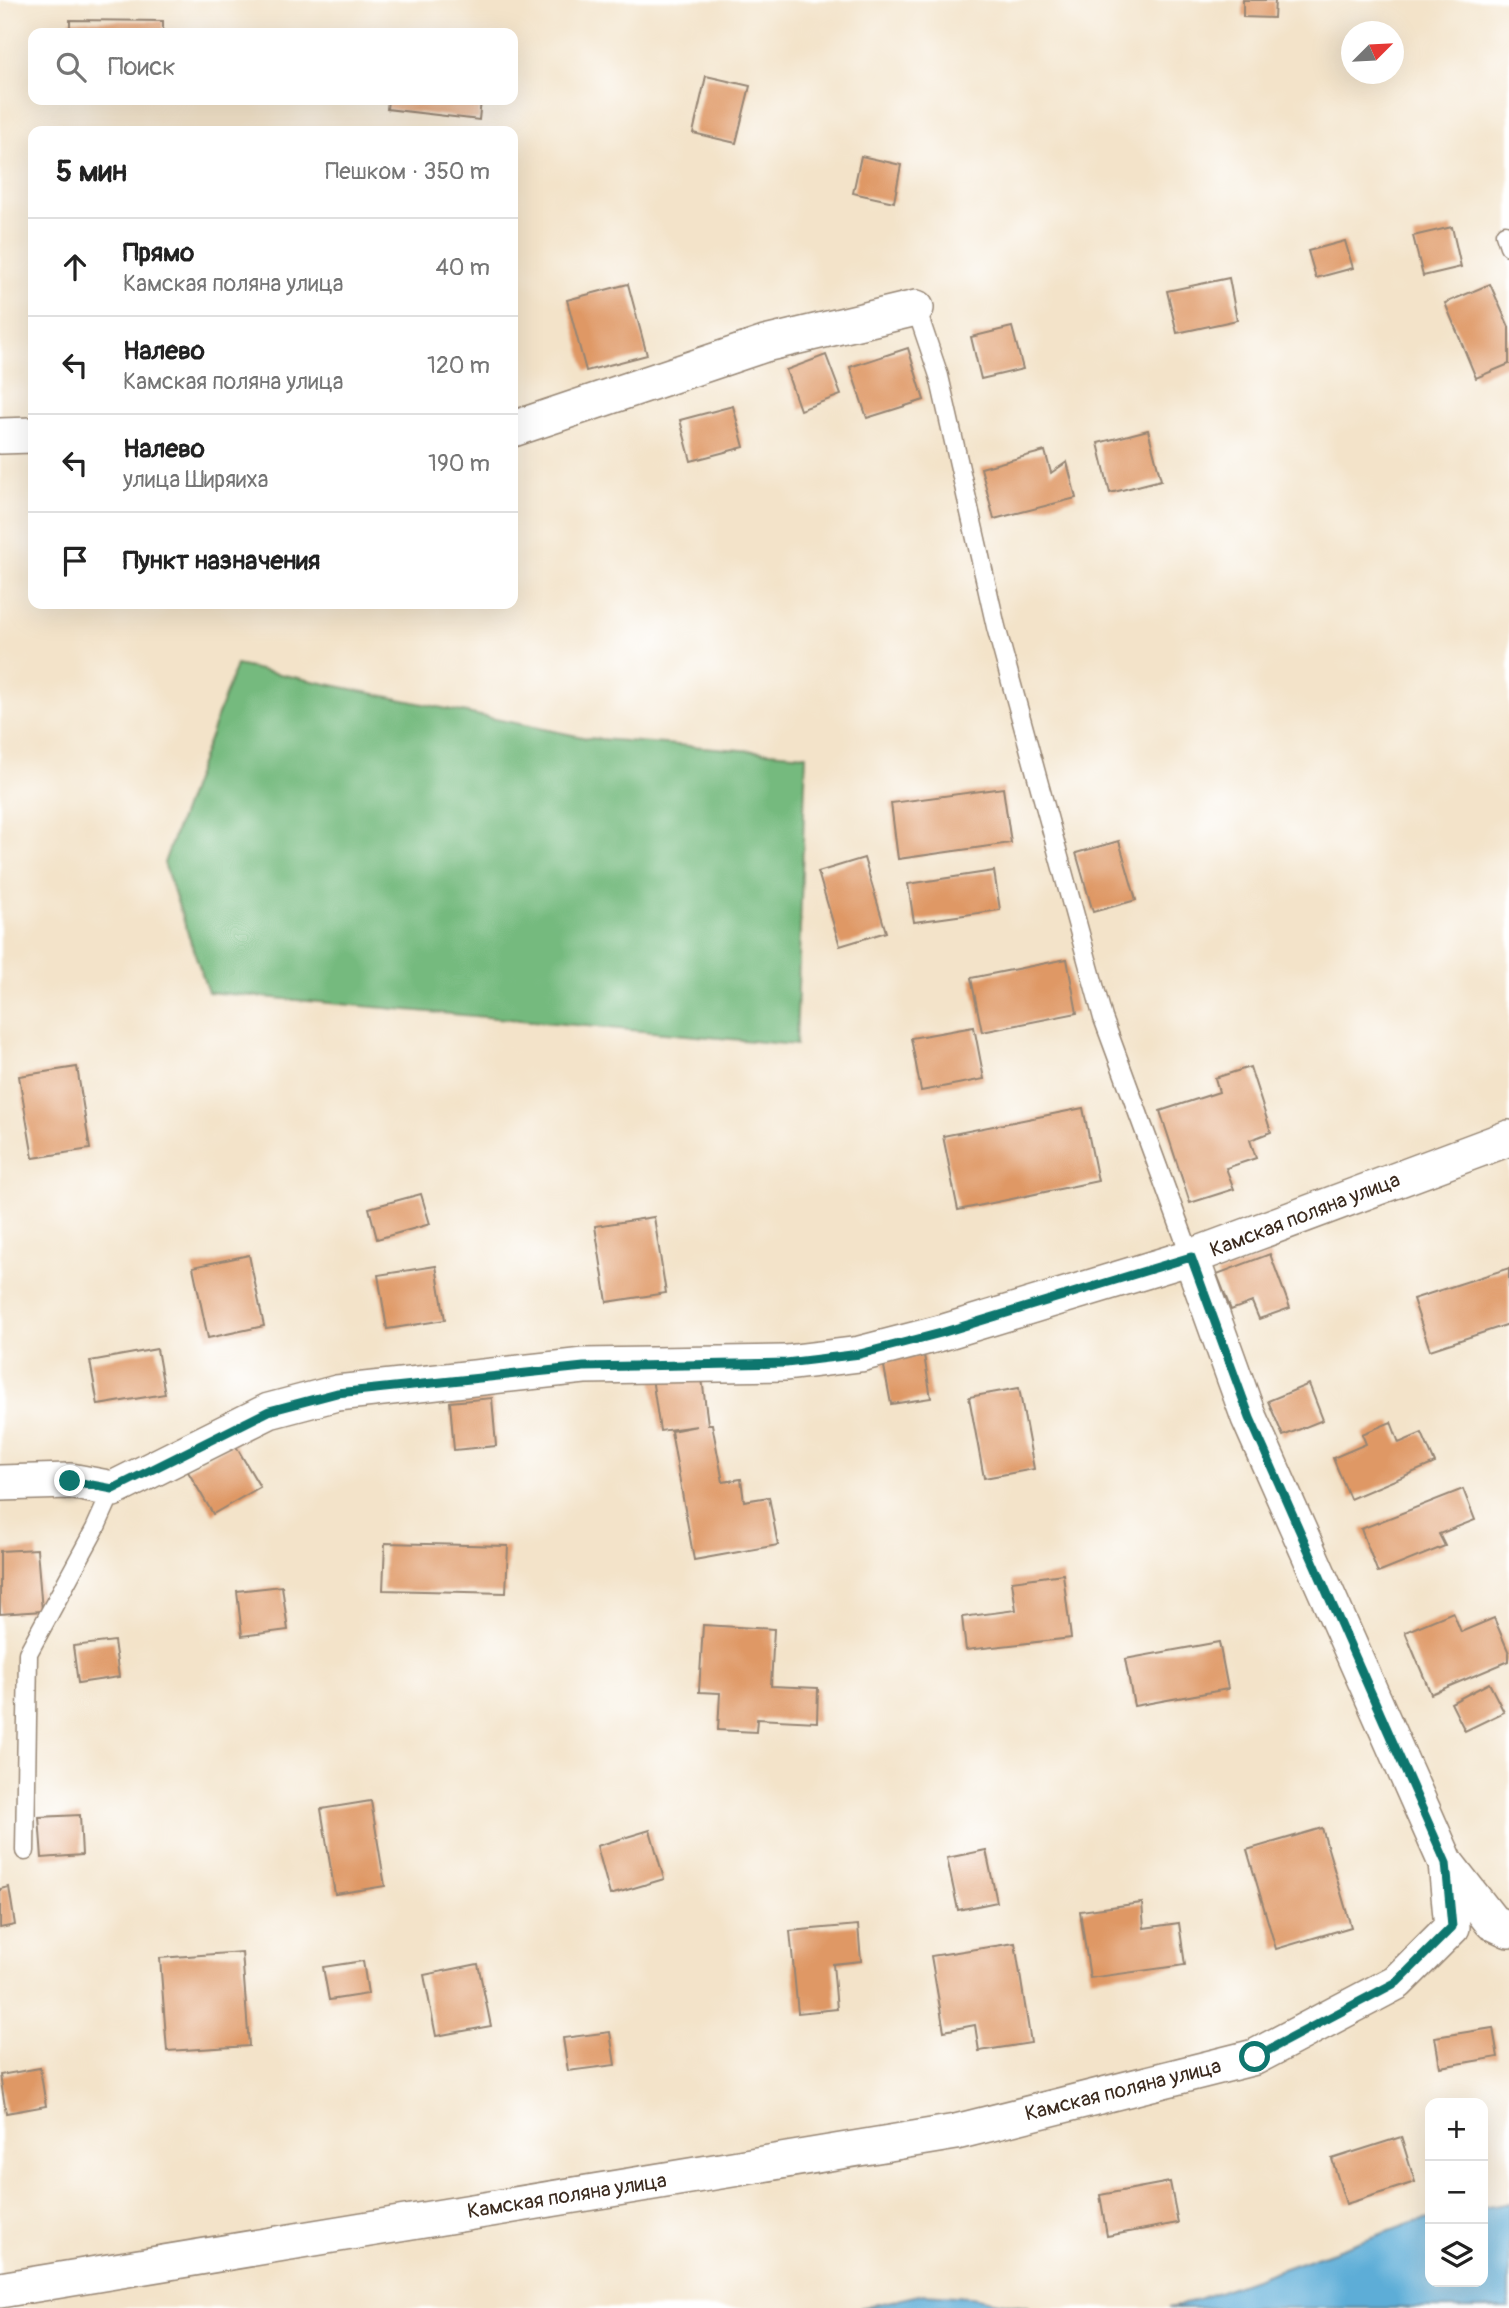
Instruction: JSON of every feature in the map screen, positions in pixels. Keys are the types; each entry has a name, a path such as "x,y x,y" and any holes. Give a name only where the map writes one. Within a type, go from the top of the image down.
{"street":[{"path":"518,427 765,344 916,308"},
{"path":"0,436 28,435"},
{"name":"Камская поляна улица","path":"0,2290 956,2132 1255,2057 1397,1982 1452,1927 1446,1863 1250,1418 1191,1257 1509,1138"},
{"path":"0,1483 70,1481 113,1489 269,1411 337,1393 584,1367 786,1363 860,1354 941,1333 1191,1257"},
{"path":"1446,1863 1492,1922 1509,1930"}],"lane":[{"path":"916,308 939,376 996,627 1103,1018 1191,1257"},
{"path":"25,1851 28,1653 95,1529 113,1489"}],"green space":[{"path":"236,665 587,738 806,755 796,1045 208,992 164,863"}],"water":[{"path":"1509,2203 1509,2308 1168,2308 1425,2220 1425,2287 1488,2287 1488,2207"},
{"path":"924,2294 971,2297 1030,2308 859,2308"}],"building":[{"path":"1243,0 1275,0 1274,18 1243,17"},
{"path":"70,20 163,21 163,28 70,28"},
{"path":"706,76 750,86 736,143 693,133"},
{"path":"387,105 480,105 479,120 387,109"},
{"path":"861,156 901,165 894,202 853,193"},
{"path":"1452,227 1461,267 1423,276 1413,236"},
{"path":"1345,241 1353,268 1316,278 1308,251"},
{"path":"1229,278 1237,320 1177,333 1167,291"},
{"path":"628,284 647,355 586,371 567,300"},
{"path":"1490,284 1509,327 1509,364 1476,378 1445,303"},
{"path":"1012,327 1023,369 981,379 971,337"},
{"path":"908,348 924,400 867,418 850,367"},
{"path":"826,355 841,395 800,410 786,370"},
{"path":"733,406 744,447 691,461 680,420"},
{"path":"1148,430 1161,480 1110,493 1098,443"},
{"path":"1045,451 1051,473 1067,462 1076,498 994,519 981,468"},
{"path":"1003,788 1011,843 898,859 891,803"},
{"path":"1119,841 1136,900 1093,912 1076,853"},
{"path":"864,858 886,932 840,946 818,872"},
{"path":"994,871 1000,910 914,922 908,884"},
{"path":"1067,959 1077,1013 982,1032 971,978"},
{"path":"974,1027 984,1079 921,1091 911,1038"},
{"path":"77,1067 90,1149 33,1158 19,1076"},
{"path":"1250,1067 1271,1132 1250,1140 1256,1158 1226,1168 1234,1189 1190,1203 1160,1111 1219,1092 1215,1078"},
{"path":"1083,1108 1098,1181 958,1210 943,1136"},
{"path":"421,1194 430,1224 377,1239 369,1208"},
{"path":"654,1217 666,1293 607,1302 595,1226"},
{"path":"1270,1254 1290,1308 1259,1319 1252,1302 1231,1310 1217,1274"},
{"path":"249,1255 264,1326 208,1338 193,1267"},
{"path":"436,1266 445,1320 387,1329 378,1275"},
{"path":"1509,1268 1509,1324 1430,1350 1413,1299"},
{"path":"157,1349 165,1394 98,1405 90,1361"},
{"path":"924,1355 931,1398 891,1404 883,1361"},
{"path":"701,1371 708,1424 712,1424 723,1482 741,1479 744,1501 769,1497 778,1545 694,1560 671,1431 697,1426 660,1431 652,1378"},
{"path":"1309,1384 1323,1420 1283,1436 1268,1401"},
{"path":"1019,1388 1034,1469 984,1478 969,1397"},
{"path":"492,1398 496,1446 454,1450 450,1402"},
{"path":"1391,1422 1399,1443 1422,1433 1435,1463 1350,1499 1333,1458 1366,1444 1362,1434"},
{"path":"234,1443 260,1487 213,1514 187,1470"},
{"path":"1463,1489 1475,1520 1439,1534 1445,1546 1378,1573 1361,1529"},
{"path":"385,1543 508,1546 506,1593 383,1590"},
{"path":"37,1549 42,1611 0,1614 0,1551"},
{"path":"1063,1574 1071,1638 966,1650 962,1617 1016,1610 1012,1581"},
{"path":"282,1586 288,1630 242,1636 237,1591"},
{"path":"1453,1612 1461,1632 1494,1618 1509,1653 1509,1661 1431,1694 1405,1632"},
{"path":"703,1625 774,1629 771,1686 818,1688 817,1722 757,1719 756,1732 718,1730 720,1693 699,1692"},
{"path":"114,1641 119,1677 78,1683 73,1646"},
{"path":"1219,1642 1228,1689 1134,1706 1125,1659"},
{"path":"1489,1683 1504,1712 1465,1731 1451,1703"},
{"path":"371,1801 385,1886 335,1894 321,1809"},
{"path":"80,1815 82,1855 42,1858 39,1817"},
{"path":"1322,1828 1351,1927 1276,1949 1247,1850"},
{"path":"650,1830 664,1879 610,1895 597,1846"},
{"path":"986,1850 997,1902 958,1910 947,1858"},
{"path":"9,1887 15,1925 0,1928 0,1889"},
{"path":"1142,1903 1144,1928 1179,1923 1185,1965 1090,1978 1080,1911"},
{"path":"858,1925 861,1961 833,1964 837,2009 798,2013 790,1931"},
{"path":"1015,1943 1031,2043 979,2051 975,2025 944,2031 931,1956"},
{"path":"242,1952 249,2046 167,2051 160,1958"},
{"path":"363,1961 368,1994 329,2000 323,1967"},
{"path":"478,1964 491,2026 436,2036 424,1975"},
{"path":"1493,2028 1498,2057 1440,2067 1435,2037"},
{"path":"610,2032 615,2065 568,2071 563,2038"},
{"path":"40,2068 46,2106 6,2113 0,2075"},
{"path":"1401,2137 1415,2182 1346,2204 1332,2159"},
{"path":"1170,2182 1178,2223 1107,2236 1100,2195"}],"route":[{"path":"70,1481 113,1489 269,1411 337,1393 584,1367 786,1363 860,1354 941,1333 1191,1257 1250,1418 1446,1863 1452,1927 1397,1982 1255,2057"}]}
